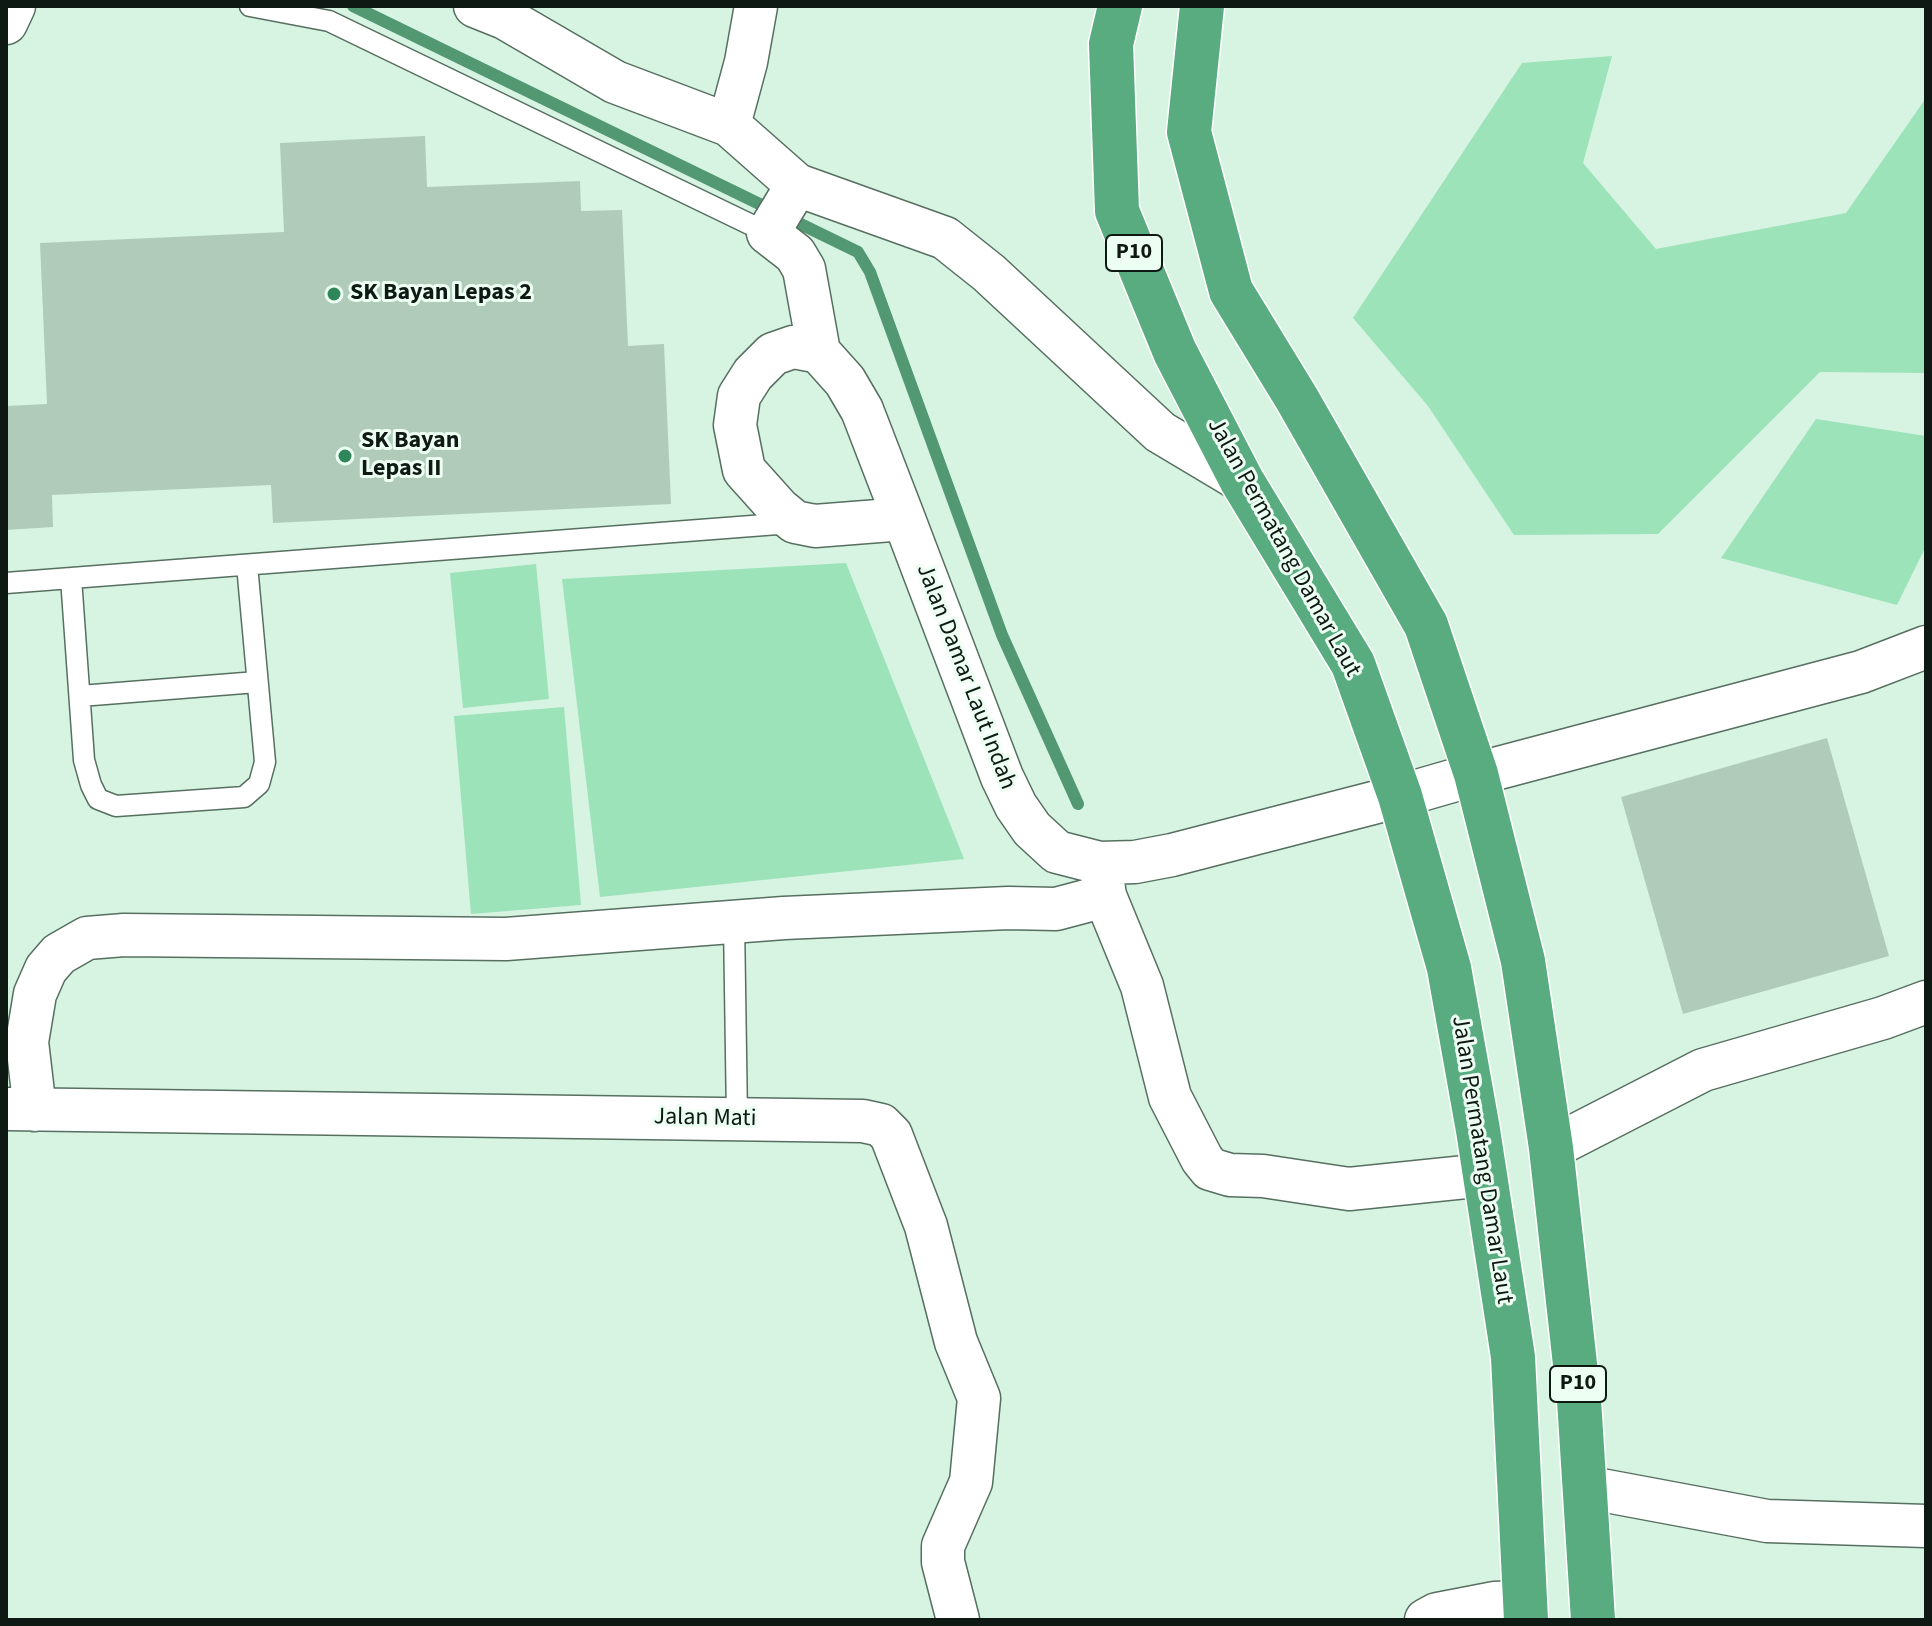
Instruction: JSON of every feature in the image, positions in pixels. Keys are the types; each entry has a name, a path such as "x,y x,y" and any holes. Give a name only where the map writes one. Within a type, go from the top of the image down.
{"highway":[{"name":"Jalan Permatang Damar Laut","path":"1120,6 1111,44 1117,211 1175,352 1242,481 1353,664 1400,796 1449,968 1513,1357 1525,1611"},
{"name":"P10","path":"1202,6 1189,132 1231,291 1297,399 1426,625 1476,774 1523,961 1551,1148 1579,1400 1593,1620"}],"street":[{"path":"6,23 14,6"},
{"path":"729,125 746,62 756,6"},
{"path":"495,10 615,82 729,125 782,210 795,254 804,269 819,352 793,347 773,354 753,374 739,396 735,425 744,470 795,522 815,526 904,519"},
{"path":"782,210 945,238 989,273 1160,432 1242,481"},
{"name":"Jalan Damar Laut Indah","path":"819,352 845,381 862,410 1002,777 1016,806 1032,829 1057,852 1103,879 1135,862 1400,796 1861,672 1926,647"},
{"path":"21,1109 35,994 46,969 59,954 87,938 140,935 506,939 734,922 993,909 1056,909 1103,879 1142,986 1170,1097 1210,1169 1230,1175 1263,1176 1349,1189 1485,1175"},
{"path":"1551,1148 1703,1070 1883,1018 1926,1002"},
{"name":"Jalan Mati","path":"21,1109 863,1121 881,1125 891,1135 926,1226 956,1342 979,1398 971,1482 943,1546 943,1562 958,1620"},
{"path":"1585,1487 1767,1521 1926,1526"},
{"path":"1426,1620 1437,1614 1494,1603 1525,1611"}],"lane":[{"path":"250,6 329,21 782,210"},
{"path":"6,583 795,522"},
{"path":"71,578 84,760 98,799 116,806 244,797 259,784 265,762 247,565"},
{"path":"80,696 257,682"},
{"path":"734,922 737,1119"}],"green space":[{"path":"1612,56 1583,163 1656,249 1846,213 1926,98 1926,373 1820,372 1658,534 1514,535 1428,406 1353,318 1522,63"},
{"path":"1816,419 1926,436 1926,546 1897,605 1721,558"},
{"path":"846,563 964,859 600,897 562,579"},
{"path":"536,564 549,699 463,708 450,573"},
{"path":"564,707 581,905 471,914 454,716"}],"building":[{"name":"SK Bayan Lepas 2","path":"425,136 427,187 580,181 581,211 622,210 628,346 664,344 671,504 273,523 271,485 52,495 53,527 6,530 6,406 47,404 40,243 284,232 280,143"},
{"path":"1827,738 1889,956 1683,1014 1621,797"}],"waterway":[{"path":"353,6 858,252 870,272 1002,635 1078,804"}],"place":[{"name":"SK Bayan Lepas 2","path":"334,294"},
{"name":"SK Bayan Lepas II","path":"345,456"}]}
